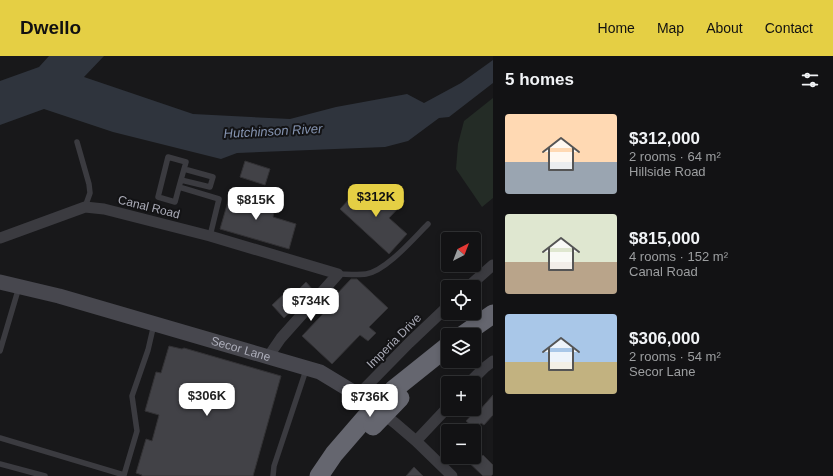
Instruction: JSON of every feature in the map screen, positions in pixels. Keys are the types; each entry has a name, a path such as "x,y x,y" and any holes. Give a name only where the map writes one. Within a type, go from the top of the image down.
{"highway":[{"path":"473,328 493,314"},
{"path":"481,335 493,327"},
{"path":"319,476 334,454 441,352"},
{"path":"396,394 441,364"},
{"path":"334,476 370,421"}],"street":[{"name":"Canal Road","path":"0,238 85,207 104,209 210,236 338,274"},
{"path":"476,280 493,265"},
{"path":"268,357 281,338 338,274"},
{"name":"Secor Lane","path":"0,282 59,296 320,372 358,394 395,423 452,476"},
{"name":"Imperia Drive","path":"358,394 441,313"},
{"path":"476,376 493,361"},
{"path":"416,441 441,414"}],"lane":[{"path":"77,142 90,184 90,192 85,207"},
{"path":"168,157 186,162 184,169 175,202 158,196 168,157"},
{"path":"181,180 210,187 213,177 184,169"},
{"path":"179,187 219,199 210,236"},
{"path":"338,274 366,274 382,267 398,254 428,224"},
{"path":"0,351 19,286"},
{"path":"0,438 124,476 137,431 132,396 148,350 154,324"},
{"path":"273,476 274,466 307,368"},
{"path":"0,464 45,476"}],"shaded area":[{"path":"493,98 493,198 482,207 456,169 458,144 464,121"}],"water":[{"name":"Hutchinson River","path":"49,56 104,56 84,77 193,114 290,119 336,107 407,94 424,103 461,83 493,60 493,83 449,117 439,118 408,141 385,147 237,153 221,159 113,132 44,109 0,125 0,81 39,67"}],"building":[{"path":"245,161 270,169 265,185 240,177"},
{"path":"373,185 379,191 374,198 384,207 396,193 405,201 389,218 407,234 389,254 340,209 353,195 359,201"},
{"path":"239,191 267,199 265,209 274,212 273,217 296,224 289,249 220,229 229,198 236,200"},
{"path":"351,279 357,279 388,308 369,327 376,333 368,341 360,335 332,364 302,336 336,300 333,298"},
{"path":"306,282 313,290 284,318 272,305 288,290 293,295"},
{"path":"169,346 182,349 184,348 281,376 253,476 142,476 136,473 146,439 152,441 159,415 145,411 156,372 161,373"},
{"path":"493,395 493,415 484,425 481,423 469,424 466,421 471,416 481,416 481,409"},
{"path":"483,455 493,465 493,474 491,476 483,476 470,464 481,464 481,457"},
{"path":"414,467 423,476 406,476"}]}
